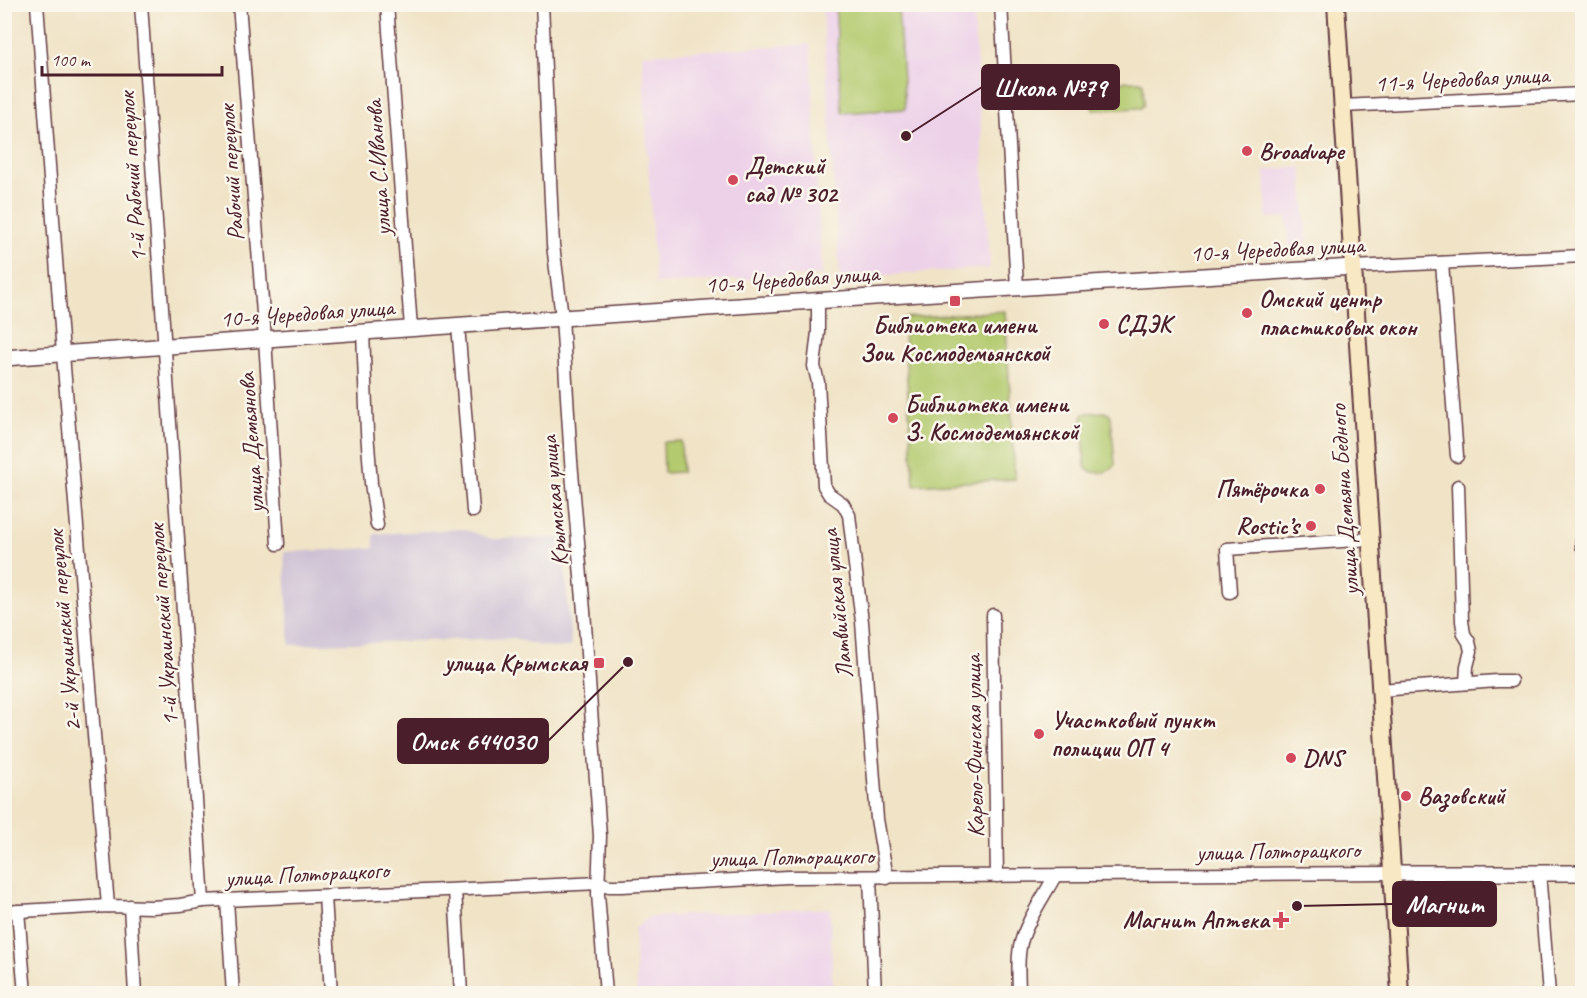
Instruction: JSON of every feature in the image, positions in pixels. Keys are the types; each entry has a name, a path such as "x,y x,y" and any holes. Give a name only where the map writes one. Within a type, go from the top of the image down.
{"main road":[{"name":"улица Демьяна Бедного","path":"1336,4 1400,993"}],"street":[{"name":"2-й Украинский переулок","path":"37,4 108,906"},
{"name":"1-й Рабочий переулок","path":"141,4 165,346"},
{"name":"Рабочий переулок","path":"239,4 265,339"},
{"name":"улица С.Иванова","path":"387,4 411,328"},
{"name":"Крымская улица","path":"542,4 553,245 562,317 600,825 598,894 606,993"},
{"path":"1001,4 1017,287"},
{"name":"11-я Чередовая улица","path":"1343,106 1582,94"},
{"name":"10-я Чередовая улица","path":"4,358 562,317 1017,287 1582,256"},
{"path":"1443,263 1457,456"},
{"name":"Латвийская улица","path":"818,300 818,332 814,366 818,382 824,486 829,494 843,504 849,516 862,622 877,819 886,878"},
{"path":"458,325 473,511"},
{"path":"363,332 367,432 377,525"},
{"name":"улица Демьянова","path":"265,339 278,544"},
{"name":"1-й Украинский переулок","path":"165,346 203,901"},
{"path":"1458,486 1462,621 1464,634 1471,651 1466,683"},
{"path":"1582,534 1582,546"},
{"path":"1230,592 1227,549 1371,539"},
{"name":"Карело-Финская улица","path":"993,615 997,876"},
{"path":"1380,690 1511,681"},
{"path":"1539,872 1549,993"},
{"name":"улица Полторацкого","path":"4,912 600,883 622,886 788,877 1582,873"},
{"path":"1019,993 1020,944 1055,876"},
{"path":"870,878 875,993"},
{"path":"456,890 461,993"},
{"path":"325,896 331,993"},
{"path":"227,900 233,993"},
{"path":"130,906 135,993"},
{"path":"18,911 25,993"}],"shaded area":[{"path":"822,5 973,5 990,268 840,278"},
{"name":"Детский сад № 302","path":"810,44 822,275 655,284 642,54"},
{"path":"1302,167 1307,246 1289,247 1287,217 1267,218 1265,170"},
{"path":"463,529 492,539 563,538 571,647 553,648 514,638 290,645 284,552 374,548 374,534"},
{"path":"830,908 833,993 637,993 634,929 649,917"}],"green space":[{"path":"835,5 898,5 905,109 842,113"},
{"path":"1140,81 1143,83 1144,105 1141,108 1094,110 1092,108 1091,85 1094,82"},
{"path":"1005,311 1015,479 914,485 903,318"},
{"path":"1105,412 1111,417 1115,465 1106,472 1094,472 1087,470 1085,466 1082,419 1087,413"},
{"path":"681,441 682,472 664,473 663,442"}],"place":[{"name":"Школа №79","path":"906,136"},
{"name":"Broadvape","path":"1247,151"},
{"name":"Детский сад № 302","path":"733,180"},
{"name":"Библиотека имени Зои Космодемьянской","path":"955,301"},
{"name":"Омский центр пластиковых окон","path":"1247,313"},
{"name":"СДЭК","path":"1104,324"},
{"name":"Библиотека имени З. Космодемьянской","path":"893,418"},
{"name":"Пятёрочка","path":"1320,489"},
{"name":"Rostic’s","path":"1311,526"},
{"name":"Омск 644030","path":"628,662"},
{"name":"улица Крымская","path":"599,663"},
{"name":"Участковый пункт полиции ОП 4","path":"1039,734"},
{"name":"DNS","path":"1291,758"},
{"name":"Вазовский","path":"1406,796"},
{"name":"Магнит","path":"1297,906"},
{"name":"Магнит Аптека","path":"1281,920"}]}
